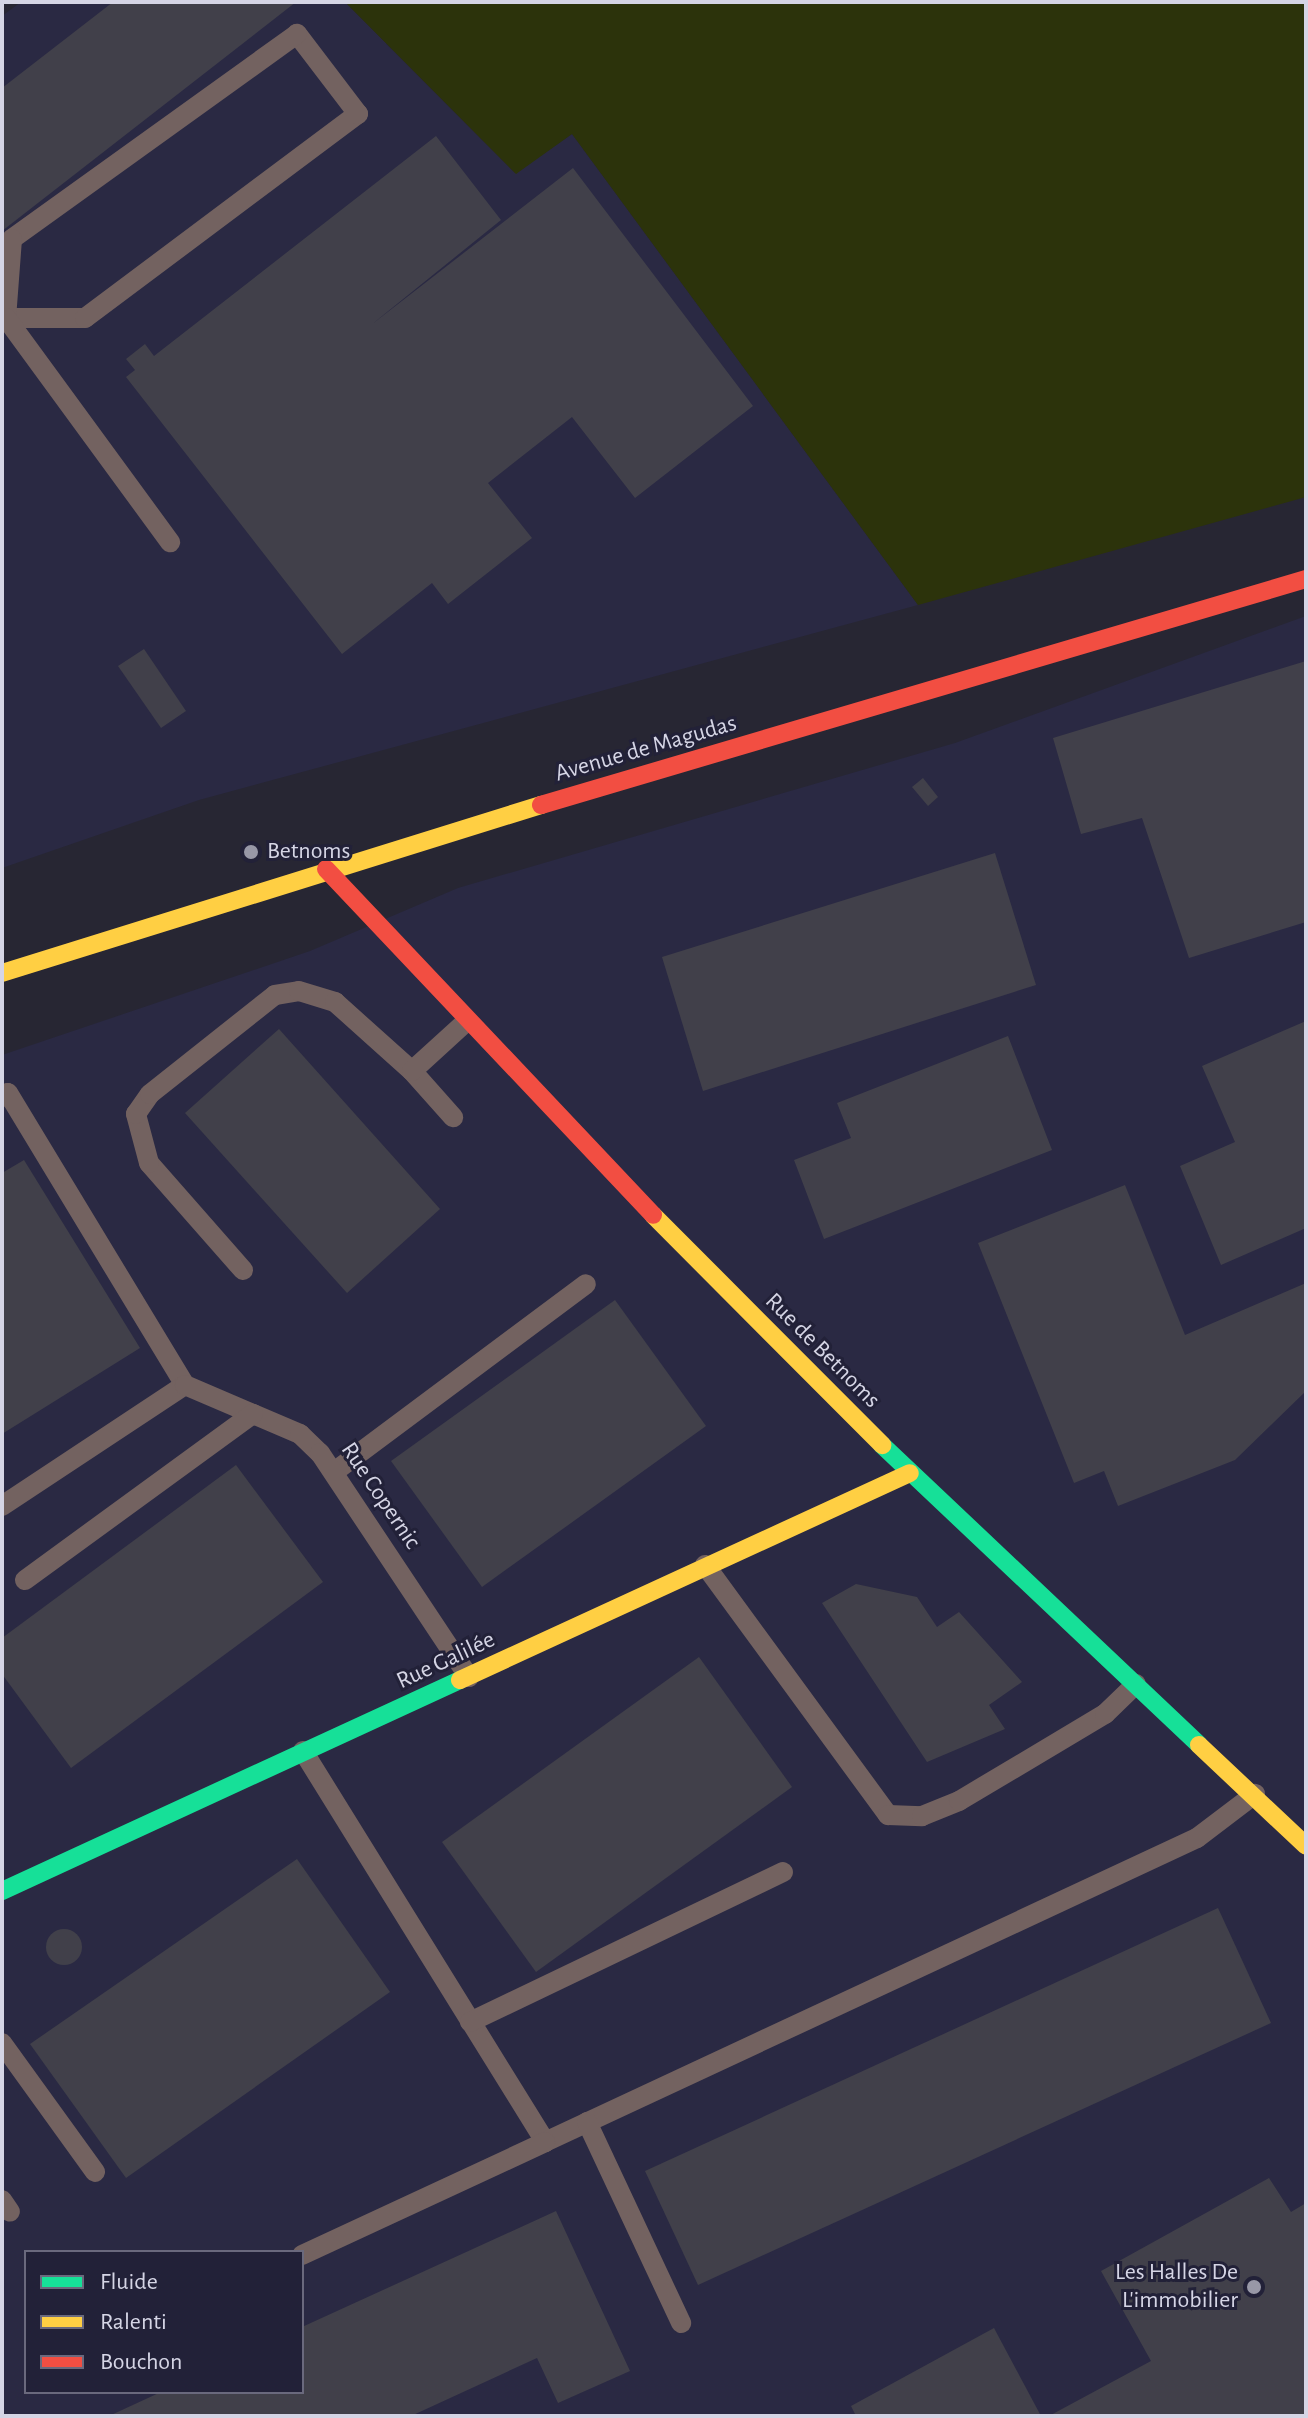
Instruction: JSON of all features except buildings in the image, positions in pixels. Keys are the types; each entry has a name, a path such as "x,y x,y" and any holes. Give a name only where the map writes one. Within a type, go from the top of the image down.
{"street":[{"name":"Avenue de Magudas","path":"2,973 326,869 1306,579"},
{"name":"Rue de Betnoms","path":"326,869 467,1021 910,1473 1255,1794 1306,1846"},
{"name":"Rue Galilée","path":"2,1891 910,1473"}],"lane":[{"path":"4,318 85,318 358,114 297,34 12,239 4,318 170,542"},
{"path":"243,1270 149,1163 136,1114 150,1094 252,1010 275,995 299,991 335,1002 412,1071 453,1117"},
{"path":"412,1071 467,1021"},
{"path":"2,1097 8,1093 185,1385 2,1506"},
{"path":"334,1472 586,1284"},
{"name":"Rue Copernic","path":"185,1385 300,1434 334,1472 469,1677"},
{"path":"25,1580 253,1414"},
{"path":"705,1565 888,1815 922,1816 959,1801 1105,1714 1136,1684"},
{"path":"303,1751 545,2142"},
{"path":"304,2254 1197,1838 1255,1794"},
{"path":"470,2022 783,1872"},
{"path":"2,2043 95,2172"},
{"path":"587,2122 681,2323"}],"shaded area":[{"path":"21,2 345,2 515,173 572,134 918,605 199,800 2,868 2,16"},
{"path":"1306,616 1306,2416 2,2416 2,1055 310,951 458,888 955,743"}],"green space":[{"path":"345,2 1306,2 1306,497 918,605 572,134 516,174"}],"traffic: fast":[{"path":"882,1445 1199,1745"},
{"path":"2,1891 460,1680"}],"traffic: slow":[{"path":"2,973 541,805"},
{"path":"653,1215 882,1445"},
{"path":"460,1680 910,1473"},
{"path":"1199,1745 1306,1846"}],"traffic: jam":[{"path":"541,805 1306,579"},
{"path":"326,869 653,1215"}],"place":[{"name":"Betnoms","path":"251,852"},
{"name":"Les Halles De L'immobilier","path":"1254,2287"}]}
